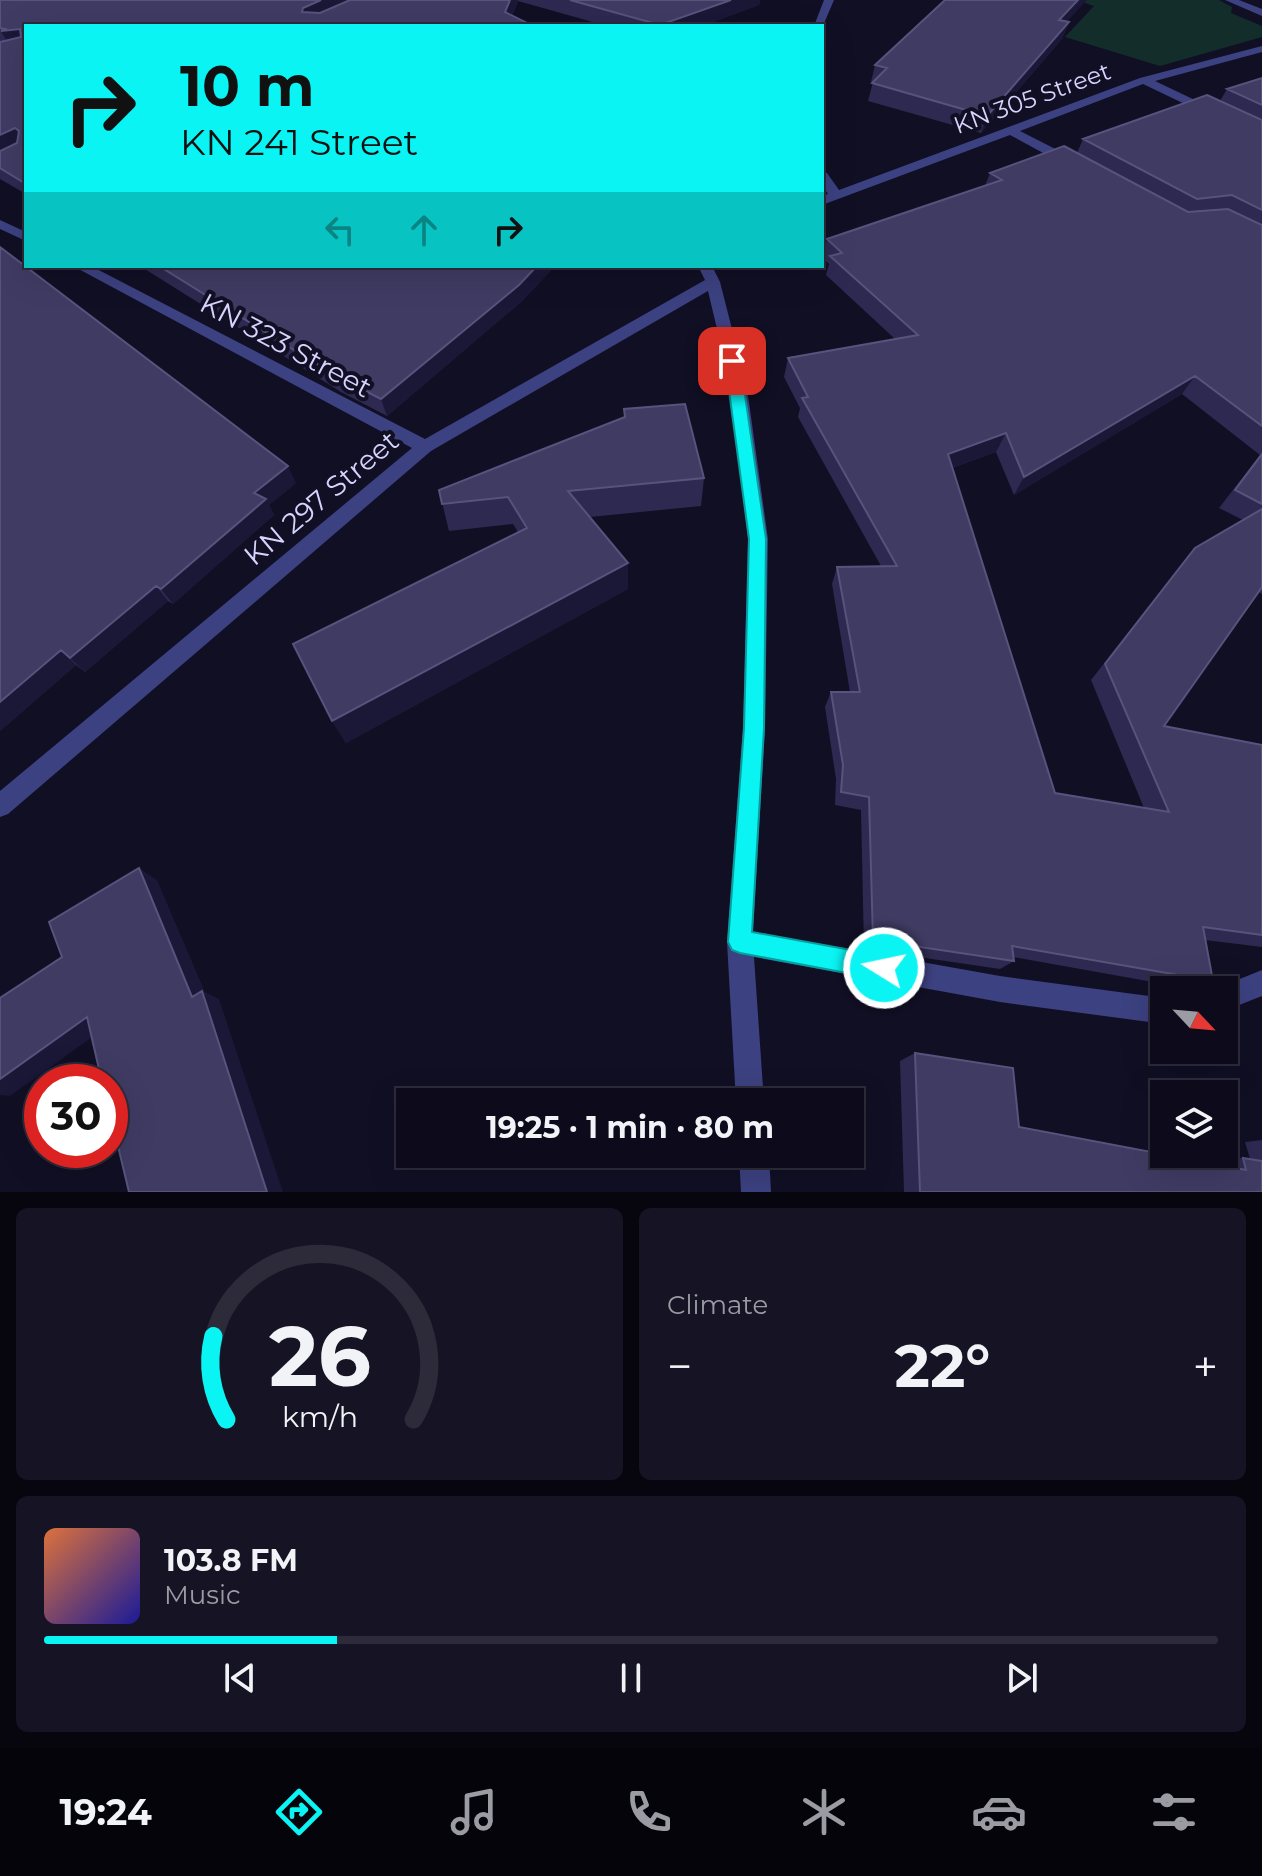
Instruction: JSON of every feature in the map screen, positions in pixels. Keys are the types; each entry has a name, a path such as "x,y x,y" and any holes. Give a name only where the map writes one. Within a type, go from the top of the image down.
{"street":[{"path":"820,24 829,0"},
{"path":"1230,0 1262,13"},
{"name":"KN 305 Street","path":"829,198 1144,80 1262,49"},
{"path":"1144,80 1262,137"},
{"path":"1008,129 1088,172"},
{"path":"0,224 24,236"},
{"name":"KN 323 Street","path":"84,268 425,447"},
{"path":"709,274 739,388 758,539 754,728 740,942 749,1088"},
{"name":"KN 297 Street","path":"0,806 425,447 709,274"},
{"path":"740,942 1000,989 1150,1009"},
{"path":"1238,992 1262,983"},
{"path":"755,1168 756,1192"}],"green space":[{"path":"1076,0 1219,0 1232,7 1231,13 1262,26 1262,37 1160,66 1065,37 1094,6"}],"building":[{"path":"0,0 321,0 303,8 302,12 320,13 350,0 510,0 505,12 529,24 24,24 24,183 0,168 0,151 17,143 19,131 15,128 0,135 0,42 21,37 20,29 1,31 5,29 0,28"},
{"path":"570,0 731,0 656,24"},
{"path":"945,0 1078,0 1059,20 1069,22 987,116 872,83 887,68 875,65"},
{"path":"1262,78 1262,105 1227,89"},
{"path":"1207,95 1262,120 1262,210 1232,195 1197,199 1083,139"},
{"path":"1064,146 1188,212 1228,209 1262,225 1262,426 1195,376 1024,477 1006,433 948,454 1055,793 1169,812 1105,664 1195,548 1262,509 1262,587 1164,726 1262,745 1262,935 1203,927 1212,976 1184,976 1012,946 1014,961 873,940 869,797 841,792 843,765 831,692 860,692 837,567 897,566 802,398 808,397 788,358 918,335 830,256 842,253 827,239 1002,180 990,173"},
{"path":"0,247 288,466 254,493 266,499 161,589 156,586 70,658 61,650 0,702"},
{"path":"162,268 535,268 519,285 381,399 334,375"},
{"path":"685,404 704,478 568,491 628,563 332,721 293,644 527,528 508,497 442,504 439,490 625,417 624,409"},
{"path":"1262,454 1262,504 1235,490"},
{"path":"139,868 192,997 202,991 267,1192 129,1192 123,1168 128,1168 128,1064 98,1064 87,1017 0,1079 0,998 62,957 49,922"},
{"path":"915,1053 1013,1068 1019,1127 1150,1152 1150,1168 1246,1170 1243,1158 1262,1161 1262,1192 920,1192"}],"route":[{"path":"732,361 739,388 758,539 754,728 740,942 884,968"}]}
